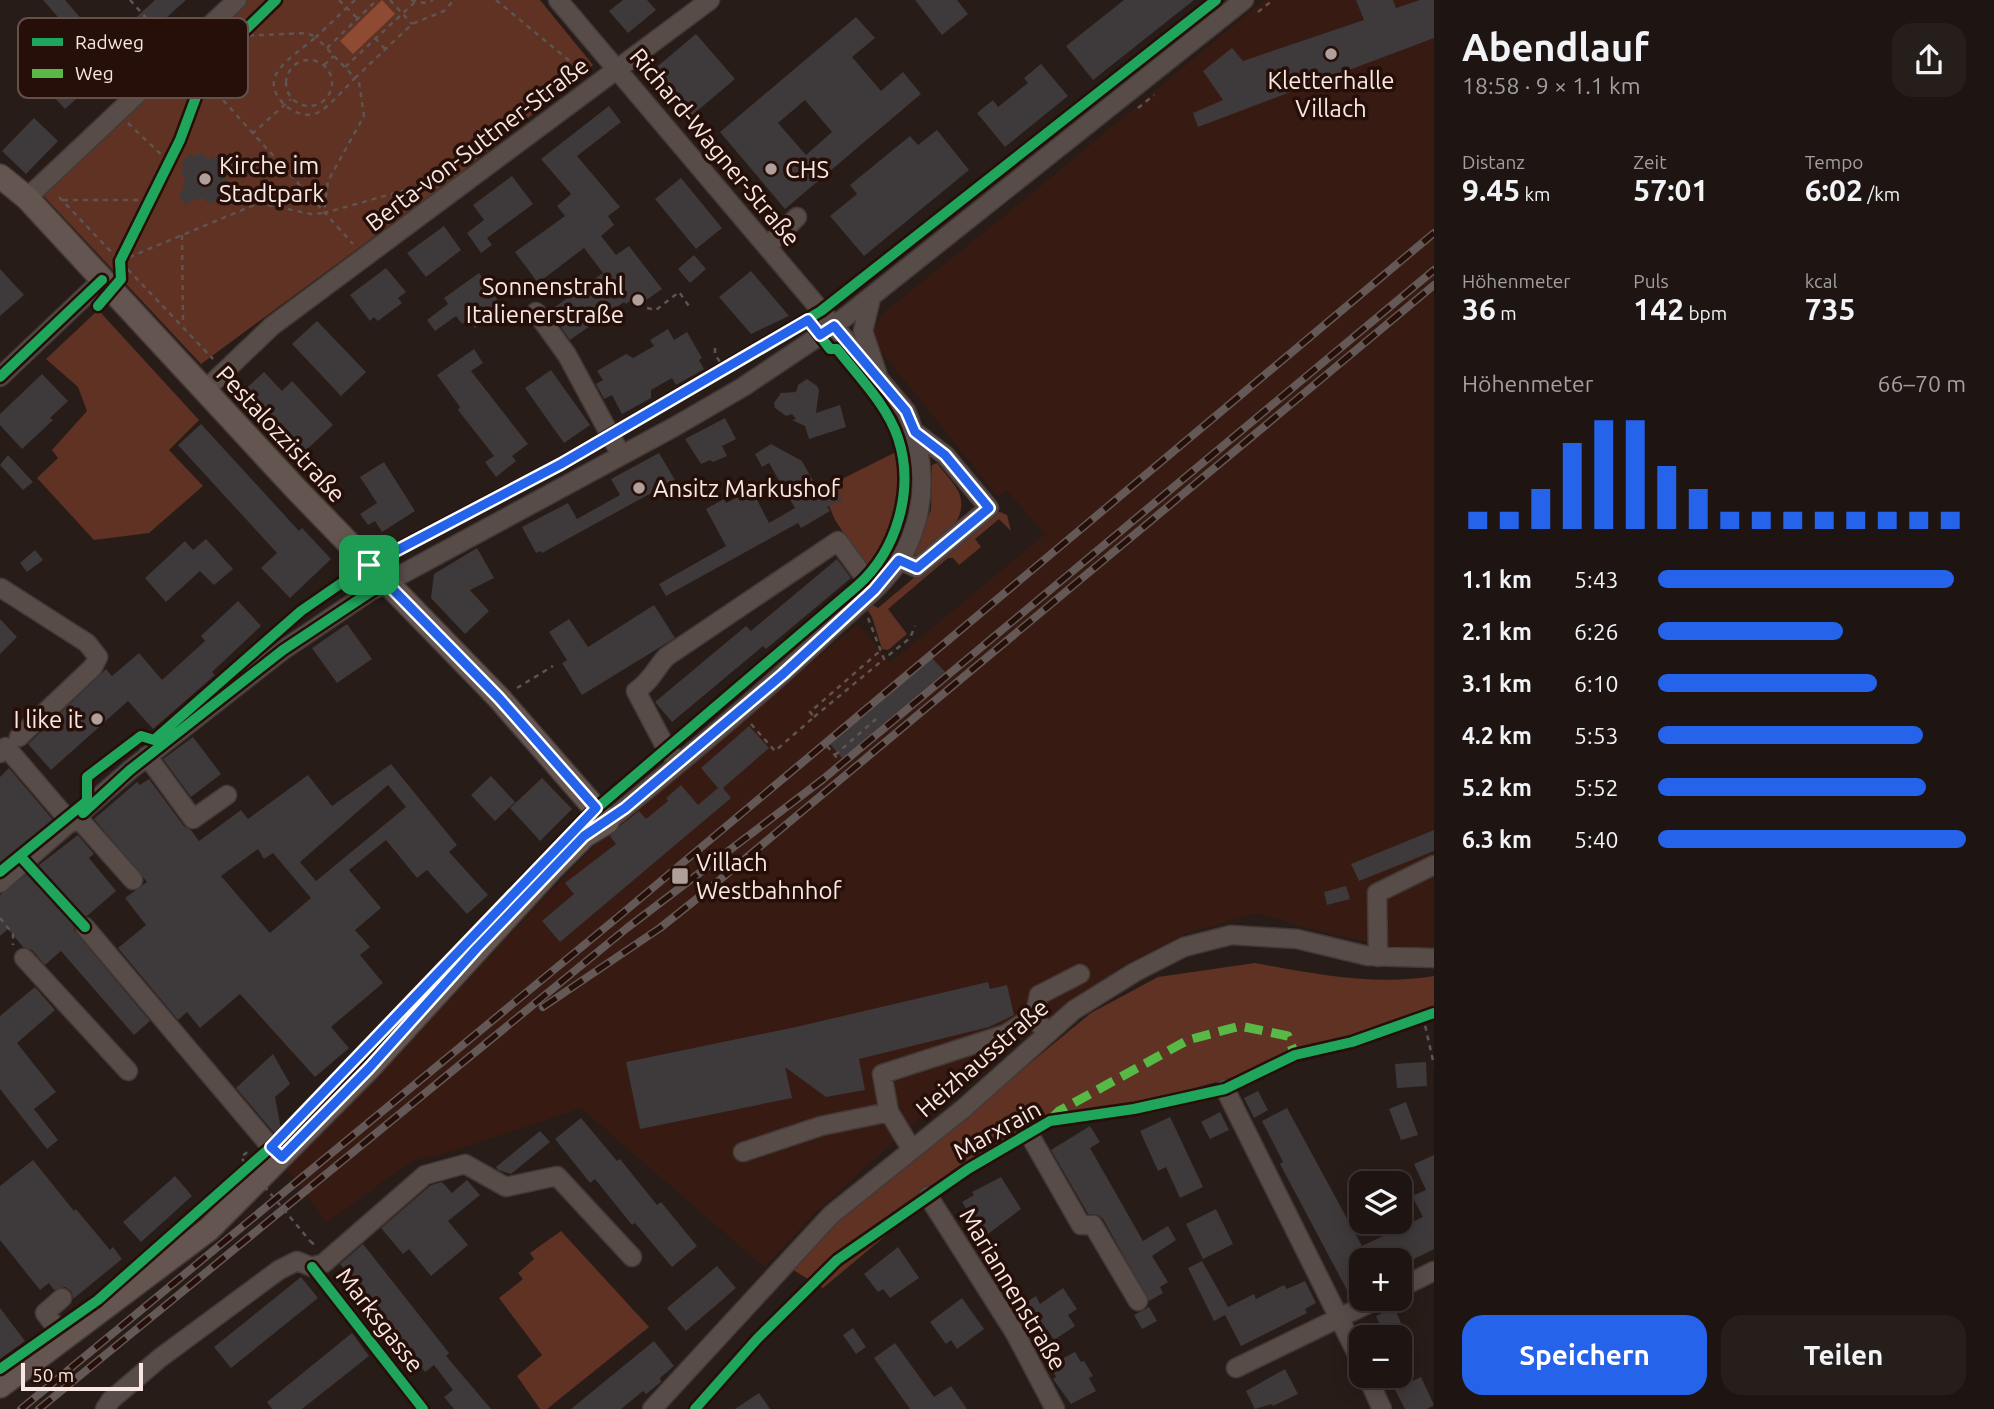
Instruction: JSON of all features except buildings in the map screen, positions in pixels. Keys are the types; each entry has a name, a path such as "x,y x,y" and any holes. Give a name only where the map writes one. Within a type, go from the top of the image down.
{"main road":[{"name":"Pestalozzistraße","path":"0,176 27,198 204,391 499,698 607,822"},
{"path":"0,1386 209,1229 270,1150 369,1068 552,868 584,836 607,822"}],"street":[{"path":"215,18 237,0"},
{"name":"Richard-Wagner-Straße","path":"558,0 906,411 915,432"},
{"name":"Berta-von-Suttner-Straße","path":"204,391 272,326 710,0"},
{"path":"0,883 147,757 283,650 387,581 743,387 834,326 1244,0"},
{"path":"27,198 130,98"},
{"path":"767,247 797,217"},
{"path":"0,377 102,280"},
{"path":"871,298 863,331 879,380"},
{"path":"536,312 567,355 621,455"},
{"path":"607,822 783,674 874,590 899,560 909,542 919,512 923,481 921,454 915,432"},
{"path":"899,560 917,568 989,508 945,455 915,432"},
{"path":"678,762 666,748 636,691 648,684 652,673 666,657 838,541 874,590"},
{"path":"0,588 87,643 99,657 93,667 19,737"},
{"path":"0,753 6,747 133,880"},
{"path":"147,757 193,819 227,795"},
{"path":"1378,957 1377,893 1434,865"},
{"path":"85,927 270,1150"},
{"name":"Heizhausstraße","path":"652,1409 831,1214 963,1109 1074,1010 1135,972 1184,947 1231,935 1297,939 1378,957 1434,958"},
{"path":"24,958 128,1071"},
{"path":"912,1150 890,1112 882,1074 1006,1034 1035,1015 1040,995 1080,974"},
{"path":"1035,1015 1046,1035"},
{"path":"1225,1089 1349,1337"},
{"path":"743,1152 821,1126 890,1112"},
{"path":"1029,1134 1081,1225 1093,1225 1138,1301"},
{"name":"Marksgasse","path":"105,1409 111,1400 160,1357 279,1270 296,1261 312,1267 324,1262 425,1175 465,1164 506,1187 557,1176 632,1257"},
{"name":"Mariannenstraße","path":"928,1196 1015,1333 1055,1409"},
{"path":"1412,1282 1434,1271"},
{"path":"62,1298 42,1310 65,1339"},
{"path":"1236,1368 1354,1311"},
{"path":"1372,1388 1382,1409"}],"path":[{"path":"130,0 143,18"},
{"path":"340,0 358,19"},
{"path":"355,0 279,70 274,81 276,92 296,114 308,116 319,112 412,24 444,11 454,0"},
{"path":"327,48 377,0"},
{"path":"390,0 412,24"},
{"path":"345,67 413,1 433,0"},
{"path":"496,0 584,73"},
{"path":"1251,17 1273,0"},
{"path":"248,36 307,33 316,37 359,82 364,116 328,181 324,213"},
{"path":"375,38 385,49"},
{"path":"324,65 334,56"},
{"path":"314,60 324,65 330,73 332,84 329,94 322,102 312,106 301,105 291,99 285,80 294,65 314,60"},
{"path":"1134,111 1156,94"},
{"path":"216,98 356,248"},
{"path":"252,134 291,99"},
{"path":"117,113 169,162"},
{"path":"163,173 174,151"},
{"path":"145,212 158,185"},
{"path":"127,247 120,261 121,279 102,280 103,260 120,261 260,203 311,214 324,213 406,190 431,186"},
{"path":"59,197 214,359"},
{"path":"63,200 150,200"},
{"path":"182,235 183,325"},
{"path":"648,309 656,310 679,292 691,309"},
{"path":"715,348 715,354 724,369"},
{"path":"713,376 736,362"},
{"path":"858,605 866,613 884,659"},
{"path":"749,722 775,751 910,638 915,626"},
{"path":"814,717 810,712 880,651"},
{"path":"509,693 553,666"},
{"path":"835,755 876,719"},
{"path":"827,746 839,760"},
{"path":"0,918 13,934 12,944 24,958"},
{"path":"1423,1016 1434,1065"},
{"path":"239,1175 270,1150"},
{"path":"270,1150 241,1157 315,1248 325,1240"}],"shaded area":[{"path":"237,0 540,0 593,65 458,175 201,364 37,189 133,98 248,98 248,18 218,18"},
{"path":"382,0 395,14 353,54 340,41"},
{"name":"Villach Westbahnhof","path":"1264,0 1434,0 1434,947 1410,952 1311,929 1258,913 1184,934 1121,967 943,1097 818,1210 764,1267 581,1108 457,1150 412,1161 327,1222 287,1169 610,829 858,624 890,663 1045,534 1007,490 998,497 877,346 875,329 886,311"},
{"path":"96,312 101,313 199,420 169,450 203,486 149,533 94,540 37,478 58,458 52,450 87,411 78,387 46,359"},
{"path":"896,452 899,484 894,514 884,543 868,570 835,520 822,489"},
{"path":"937,463 957,489 961,510 951,529 918,560 913,552 931,510 932,465"},
{"path":"1000,512 1007,515 1011,531 999,519 975,539 981,547 959,565 953,558 948,558 888,609 907,634 888,650 882,649 872,617 866,608 871,604 878,608 990,514"},
{"path":"1255,963 1322,975 1367,979 1434,976 1434,1013 1404,1029 994,1145 823,1288 785,1265 1091,1013 1158,977"},
{"path":"561,1231 649,1327 547,1409 540,1409 517,1376 542,1355 499,1298 523,1279 518,1273 534,1259 530,1253"}],"railway":[{"path":"21,1409 618,917 1434,233"},
{"path":"39,1409 627,928 822,780 1434,270"},
{"path":"543,1007 660,928 704,893 1434,285"}],"marked path":[{"path":"1052,1118 1059,1111 1188,1040 1240,1026 1288,1036 1295,1055"}],"cycle path":[{"path":"248,27 276,0"},
{"path":"0,872 87,801 87,777 141,736 154,740 301,611 369,564 561,464 821,311 1216,0"},
{"path":"98,306 121,279 120,261 180,140 196,98"},
{"path":"0,377 102,280"},
{"path":"0,1369 98,1300 271,1147 377,1039 584,819 871,572 883,555 899,518 903,498 903,458 898,438 887,414 837,349 830,349 808,320"},
{"path":"83,813 130,770 283,650 387,581"},
{"path":"20,856 85,927"},
{"name":"Marxrain","path":"695,1409 757,1339 837,1260 968,1169 1050,1121 1134,1109 1225,1089 1295,1055 1352,1042 1434,1013"},
{"path":"312,1267 423,1409"}],"place":[{"name":"Kletterhalle Villach","path":"1331,54"},
{"name":"CHS","path":"771,169"},
{"name":"Kirche im Stadtpark","path":"205,179"},
{"name":"Sonnenstrahl Italienerstraße","path":"638,300"},
{"name":"Ansitz Markushof","path":"639,488"},
{"name":"I like it","path":"97,719"},
{"name":"Villach Westbahnhof","path":"680,876"}],"route":[{"path":"808,320 820,335 834,326 906,411 915,432 945,455 989,508 917,568 899,560 874,590 783,674 625,808 584,836 476,949 369,1068 282,1157 271,1147 596,808 499,698 369,565 561,464 808,320"}]}
